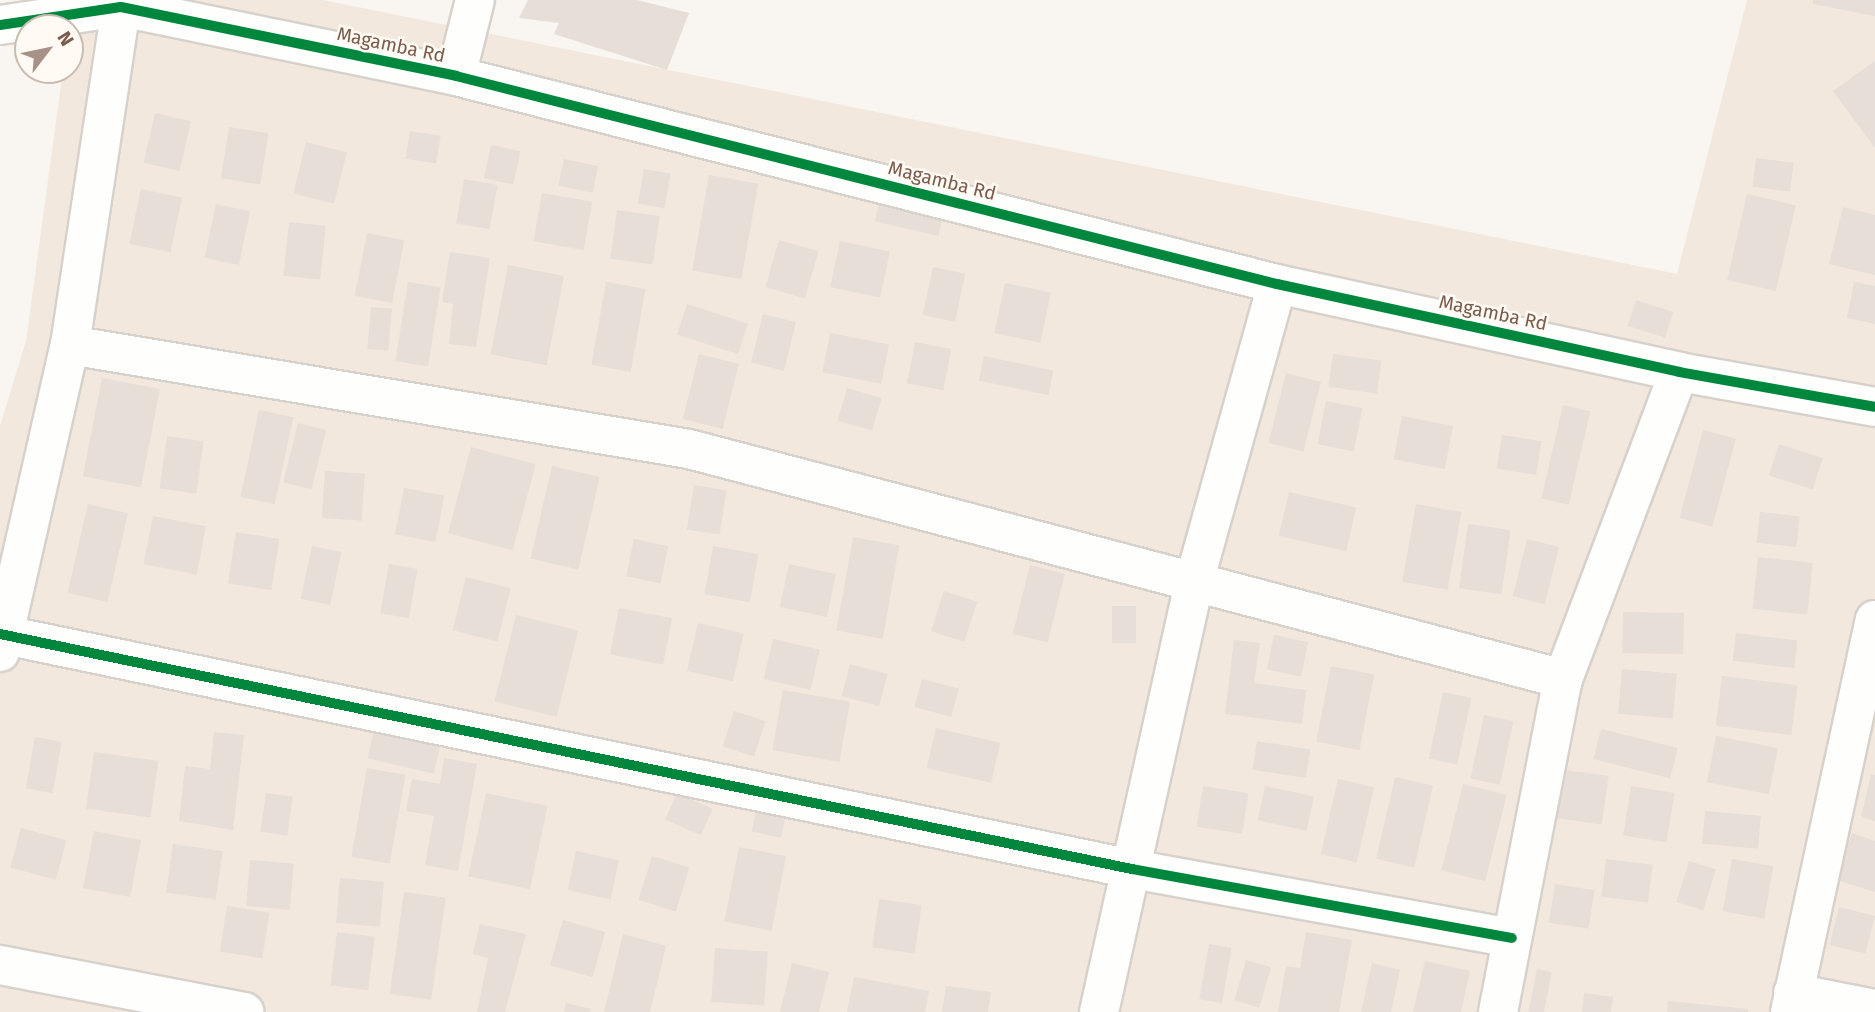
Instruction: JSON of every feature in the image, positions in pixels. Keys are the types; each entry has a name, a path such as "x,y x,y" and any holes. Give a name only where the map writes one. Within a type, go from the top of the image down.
{"street":[{"path":"456,76 475,0"},
{"path":"121,8 70,345 1,640 1132,869 1513,938"},
{"name":"Magamba Rd","path":"0,25 121,8 456,76 1277,284 1679,372 1875,407"},
{"path":"1099,1012 1194,582 1277,284"},
{"path":"70,345 689,449 1563,678"},
{"path":"1498,1012 1563,678 1679,372"},
{"path":"1875,620 1791,1002 1875,1009"},
{"path":"0,965 245,1012"}],"shaded area":[{"path":"73,0 323,0 1677,274 1747,0 1875,0 1875,1012 0,1012 0,426 26,341 61,84 84,84 84,14 72,14"}],"building":[{"path":"528,0 637,0 689,13 667,70 554,34 559,23 519,18"},
{"path":"1813,0 1875,0 1875,16 1813,4"},
{"path":"1875,61 1875,148 1833,91"},
{"path":"155,113 191,121 180,171 144,163"},
{"path":"229,127 269,133 260,185 221,178"},
{"path":"410,131 441,136 436,164 406,159"},
{"path":"306,142 347,152 334,204 293,193"},
{"path":"491,145 520,151 513,184 484,178"},
{"path":"1756,158 1794,163 1790,191 1752,187"},
{"path":"564,159 598,166 593,193 558,185"},
{"path":"644,169 671,174 665,208 638,203"},
{"path":"709,175 758,184 741,279 692,271"},
{"path":"464,179 497,185 490,229 456,223"},
{"path":"141,189 182,198 170,253 129,244"},
{"path":"542,193 592,202 584,250 533,241"},
{"path":"1747,194 1796,205 1776,291 1727,280"},
{"path":"881,195 944,210 938,236 875,221"},
{"path":"216,204 250,211 239,265 205,258"},
{"path":"1843,207 1875,215 1875,275 1829,264"},
{"path":"617,210 660,216 653,265 610,259"},
{"path":"289,222 326,226 320,280 283,276"},
{"path":"367,233 404,240 392,303 355,296"},
{"path":"779,240 818,251 805,298 765,287"},
{"path":"840,241 890,252 880,298 830,287"},
{"path":"450,252 490,258 476,347 449,344 453,304 442,302"},
{"path":"508,265 564,276 547,365 491,354"},
{"path":"933,267 965,274 955,322 923,315"},
{"path":"408,282 441,287 428,366 395,361"},
{"path":"606,282 645,289 631,372 591,365"},
{"path":"1854,282 1875,286 1875,324 1847,318"},
{"path":"1005,283 1051,293 1040,343 994,333"},
{"path":"1636,300 1673,312 1665,338 1628,326"},
{"path":"687,304 748,324 738,354 677,334"},
{"path":"371,307 392,309 388,351 367,349"},
{"path":"763,314 796,322 784,371 751,363"},
{"path":"830,333 889,344 881,384 822,372"},
{"path":"915,342 951,349 943,390 907,383"},
{"path":"699,354 739,364 723,429 683,419"},
{"path":"1333,354 1382,361 1377,393 1328,387"},
{"path":"984,356 1053,371 1048,395 979,380"},
{"path":"1286,373 1321,382 1304,452 1269,443"},
{"path":"102,378 160,389 141,487 83,476"},
{"path":"847,388 882,398 872,431 838,421"},
{"path":"1326,401 1362,408 1354,451 1318,444"},
{"path":"1563,405 1590,411 1569,505 1541,499"},
{"path":"259,410 293,417 275,504 240,497"},
{"path":"1402,416 1453,426 1445,469 1394,459"},
{"path":"298,423 326,430 311,489 283,482"},
{"path":"1703,430 1736,439 1712,527 1679,518"},
{"path":"1502,435 1542,441 1536,475 1497,469"},
{"path":"167,436 204,441 196,494 160,488"},
{"path":"1779,444 1823,458 1813,490 1769,475"},
{"path":"471,447 536,464 513,550 448,533"},
{"path":"552,466 600,477 578,570 531,559"},
{"path":"325,471 365,474 362,521 322,518"},
{"path":"694,485 727,490 720,535 687,529"},
{"path":"404,488 444,496 435,542 395,534"},
{"path":"1289,492 1356,508 1346,551 1279,536"},
{"path":"88,504 128,513 107,602 68,593"},
{"path":"1416,504 1461,512 1448,590 1402,582"},
{"path":"1760,512 1800,516 1797,547 1757,543"},
{"path":"153,516 206,526 197,574 144,564"},
{"path":"1468,524 1511,530 1502,594 1459,588"},
{"path":"236,532 279,539 271,590 228,583"},
{"path":"853,537 899,545 883,639 837,631"},
{"path":"634,539 668,546 660,583 626,576"},
{"path":"1527,539 1559,547 1545,604 1513,596"},
{"path":"312,546 341,552 330,605 301,599"},
{"path":"713,546 758,554 750,602 704,594"},
{"path":"1758,557 1813,563 1807,614 1753,609"},
{"path":"389,564 418,569 409,618 380,613"},
{"path":"789,564 836,574 827,617 780,607"},
{"path":"1030,565 1065,574 1048,643 1013,634"},
{"path":"466,577 511,588 497,641 453,630"},
{"path":"944,591 977,602 964,642 931,631"},
{"path":"1112,606 1136,606 1136,643 1112,643"},
{"path":"619,608 672,618 663,664 610,654"},
{"path":"1623,612 1684,613 1683,654 1622,653"},
{"path":"516,615 578,630 557,717 494,701"},
{"path":"698,623 744,634 733,681 687,671"},
{"path":"1736,633 1798,641 1794,668 1733,661"},
{"path":"1274,635 1308,642 1301,677 1267,669"},
{"path":"773,639 820,650 811,690 764,679"},
{"path":"1234,640 1260,643 1254,683 1306,690 1302,724 1225,714"},
{"path":"850,664 888,674 879,706 841,696"},
{"path":"1331,666 1374,674 1359,750 1316,742"},
{"path":"1622,669 1677,674 1673,719 1618,714"},
{"path":"1722,676 1797,685 1791,735 1716,726"},
{"path":"922,679 959,689 951,717 914,707"},
{"path":"783,690 850,702 839,762 772,750"},
{"path":"1443,692 1471,698 1457,765 1429,759"},
{"path":"734,711 765,721 754,756 723,746"},
{"path":"1484,715 1513,721 1500,785 1470,779"},
{"path":"936,728 1000,743 991,783 927,768"},
{"path":"1601,729 1678,748 1670,778 1594,759"},
{"path":"374,730 440,745 434,774 367,758"},
{"path":"214,732 244,735 233,830 179,821 185,766 210,769"},
{"path":"1716,736 1778,748 1769,794 1707,782"},
{"path":"35,737 62,742 53,793 26,788"},
{"path":"1257,741 1310,749 1306,778 1252,770"},
{"path":"94,752 158,761 150,817 86,808"},
{"path":"444,758 477,764 458,871 425,865 434,816 406,811 412,779 440,784"},
{"path":"367,768 405,775 390,863 351,857"},
{"path":"1559,769 1609,776 1602,824 1552,818"},
{"path":"1871,774 1875,775 1875,821 1861,817"},
{"path":"1395,777 1433,786 1414,868 1376,859"},
{"path":"1338,779 1374,787 1357,862 1321,854"},
{"path":"1463,784 1507,795 1485,881 1441,870"},
{"path":"1203,786 1248,793 1242,834 1197,826"},
{"path":"1265,786 1314,796 1307,831 1258,820"},
{"path":"1631,786 1674,793 1667,842 1623,835"},
{"path":"266,793 293,797 287,835 261,832"},
{"path":"486,793 548,806 530,889 468,876"},
{"path":"677,793 713,809 701,835 665,819"},
{"path":"757,806 786,812 781,838 752,831"},
{"path":"1705,811 1761,816 1758,849 1702,844"},
{"path":"21,828 66,840 56,880 10,868"},
{"path":"94,831 141,840 130,897 83,888"},
{"path":"1852,833 1875,841 1875,892 1837,880"},
{"path":"173,844 223,851 216,899 166,893"},
{"path":"739,847 786,856 772,931 724,922"},
{"path":"576,851 619,860 611,899 568,890"},
{"path":"652,856 689,867 676,911 639,900"},
{"path":"1606,859 1653,865 1648,902 1601,897"},
{"path":"1732,859 1773,866 1764,918 1723,911"},
{"path":"250,860 294,864 290,910 246,906"},
{"path":"1689,861 1716,869 1703,910 1676,902"},
{"path":"340,878 384,882 380,927 336,923"},
{"path":"1555,884 1595,890 1588,929 1549,923"},
{"path":"404,892 446,898 431,1000 390,994"},
{"path":"879,899 922,905 915,954 872,948"},
{"path":"227,906 269,913 262,958 220,951"},
{"path":"1839,907 1875,916 1865,954 1830,945"},
{"path":"563,920 605,932 592,977 550,965"},
{"path":"480,924 526,934 505,1012 477,1012 488,958 473,954"},
{"path":"337,932 375,937 368,990 330,986"},
{"path":"1306,932 1352,940 1339,1012 1278,1012 1286,966 1300,968"},
{"path":"623,934 666,946 650,1012 604,1012"},
{"path":"1209,944 1232,948 1222,1003 1199,999"},
{"path":"715,948 768,952 764,1006 711,1002"},
{"path":"1246,960 1271,967 1259,1008 1234,1000"},
{"path":"1425,961 1470,971 1461,1012 1413,1012"},
{"path":"792,963 829,972 819,1012 780,1012"},
{"path":"1372,963 1400,970 1391,1012 1361,1012"},
{"path":"1537,969 1552,972 1544,1012 1529,1012"},
{"path":"854,977 929,991 925,1012 847,1012"},
{"path":"946,986 991,992 988,1012 942,1012"},
{"path":"1584,993 1613,997 1611,1012 1582,1012"},
{"path":"1668,1001 1748,1009 1748,1012 1667,1012"},
{"path":"566,1003 591,1009 590,1012 564,1012"}],"cycle path":[{"path":"0,25 121,7 456,76 1277,284 1679,372 1875,407"},
{"path":"0,634 1132,869 1512,938"}]}
